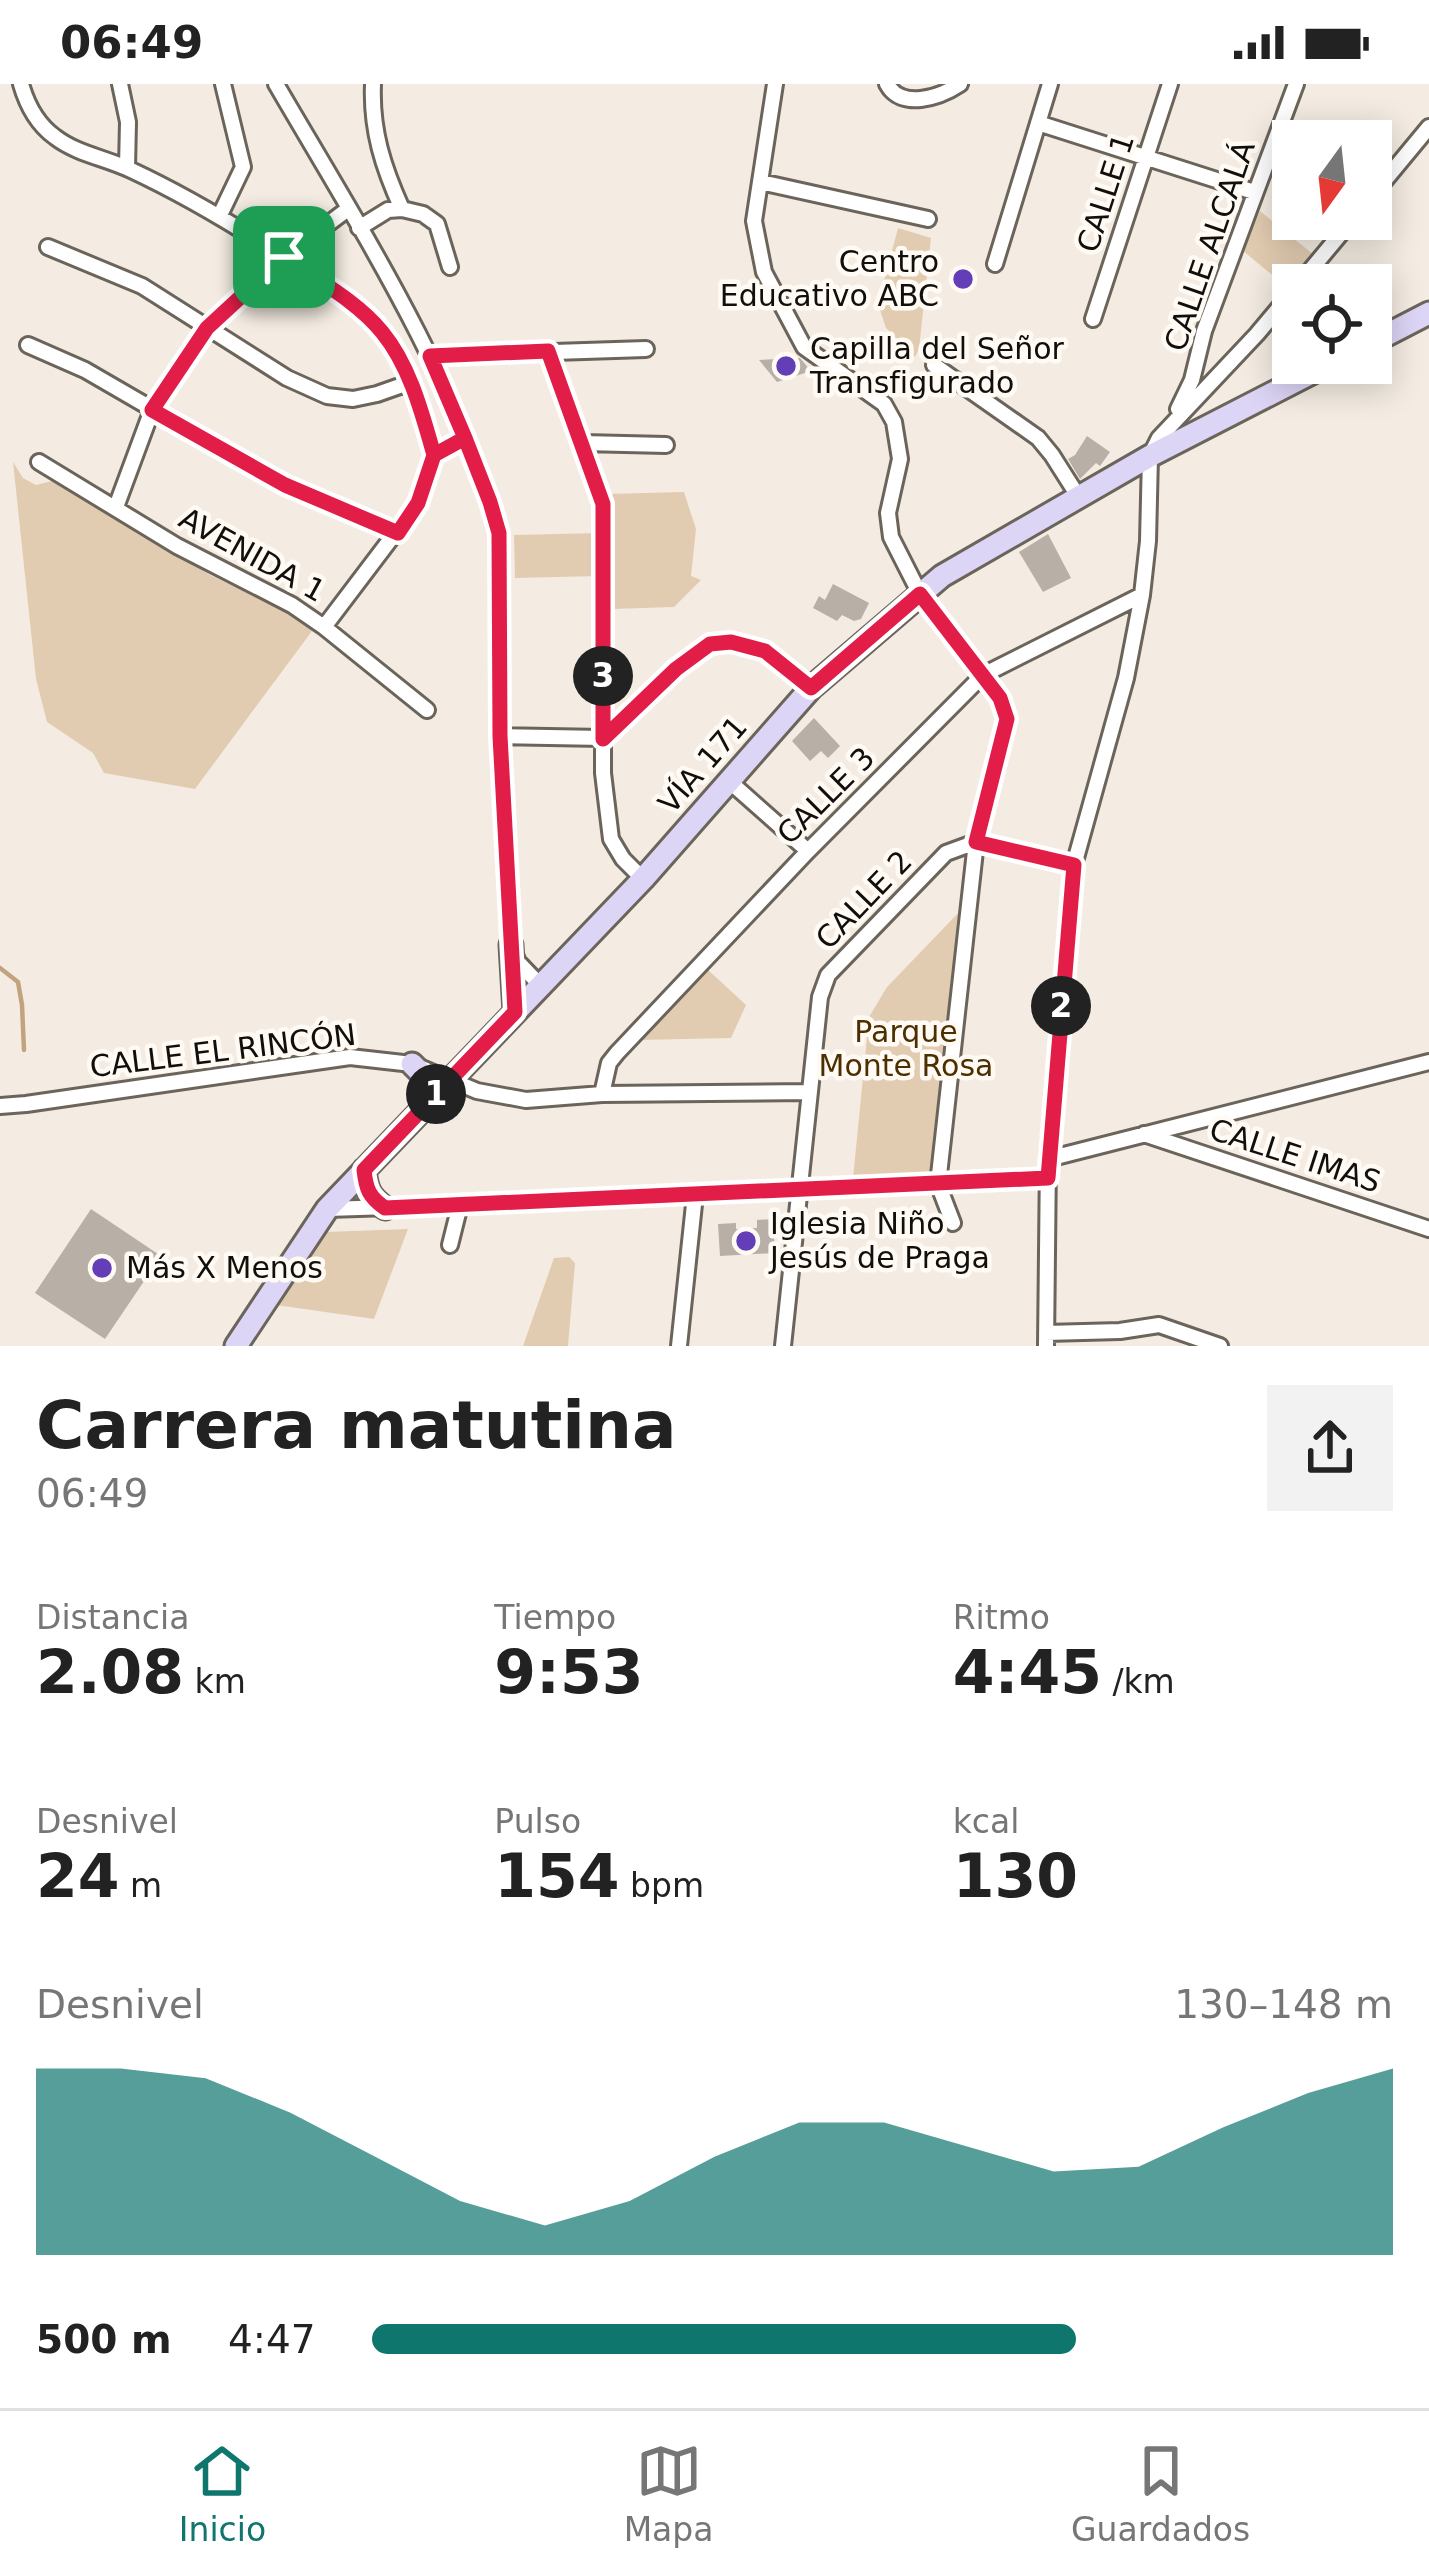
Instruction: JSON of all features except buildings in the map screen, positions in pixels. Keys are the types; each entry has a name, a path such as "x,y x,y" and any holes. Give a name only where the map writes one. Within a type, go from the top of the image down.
{"main road":[{"path":"1392,332 1429,313"},
{"name":"VÍA 171","path":"236,1346 327,1209 643,879 811,688 942,576 1150,455 1290,384"},
{"path":"511,945 515,1012"},
{"path":"412,1064 428,1080 431,1099"},
{"path":"364,1170 371,1198 385,1208"}],"street":[{"path":"21,84 26,104 54,137 220,215 348,301 382,332 411,382 434,455 418,503 324,627"},
{"path":"120,84 128,122 127,168"},
{"path":"220,215 243,167 223,84"},
{"path":"276,84 430,356 490,502 499,533 500,736 511,945 518,962 541,986"},
{"path":"373,84 372,116 383,166 402,209"},
{"path":"775,84 754,221 764,272 803,347 884,404 894,422 900,458 888,513 891,537 920,594 1000,698 1007,719 976,842 938,1184 953,1223"},
{"path":"887,84 899,99 945,93 959,84"},
{"path":"995,264 1050,84"},
{"name":"CALLE 1","path":"1093,319 1170,84"},
{"name":"CALLE ALCALÁ","path":"1171,425 1192,380 1254,192 1296,84"},
{"path":"1038,123 1254,192"},
{"path":"1392,172 1429,127"},
{"path":"761,182 928,219"},
{"path":"116,507 152,410 207,328 284,257 349,209"},
{"path":"359,228 388,210 423,214 436,224 450,267"},
{"path":"1316,264 1336,240"},
{"path":"48,247 142,286 287,378 327,396 353,398 411,382"},
{"path":"1220,1346 1159,1324 1046,1339 1048,1160 1074,865 1126,678 1142,595 1150,455 1159,438 1272,315"},
{"path":"28,345 85,370 285,485 398,533"},
{"path":"430,356 646,349"},
{"path":"548,351 603,504 603,773 611,839 643,879"},
{"path":"1198,354 1208,369 1222,371"},
{"path":"934,365 1037,438 1078,496"},
{"path":"434,455 465,438"},
{"path":"583,443 666,445"},
{"name":"AVENIDA 1","path":"40,463 177,546 292,604 427,710"},
{"name":"CALLE 3","path":"602,1094 616,1053 983,675 1142,595"},
{"path":"500,736 603,739 676,669 710,644 731,642 765,651 811,688"},
{"path":"729,781 808,851"},
{"path":"976,842 1074,865"},
{"name":"CALLE 2","path":"801,1189 820,998 828,975 946,854 976,842"},
{"name":"CALLE EL RINCÓN","path":"0,1106 350,1057 412,1064 451,1078"},
{"path":"1048,1160 1429,1063"},
{"path":"451,1078 477,1091 526,1100 602,1094 809,1092"},
{"name":"CALLE IMAS","path":"1144,1134 1429,1229"},
{"path":"327,1209 1048,1178"},
{"path":"783,1346 801,1189"},
{"path":"680,1346 695,1195"},
{"path":"450,1245 460,1205"}],"green space":[{"path":"1260,211 1272,221 1272,240 1296,240 1314,255 1306,264 1272,264 1272,275 1242,250"},
{"path":"898,228 931,238 915,357 886,328 878,304"},
{"path":"13,462 23,478 36,485 52,481 212,576 286,611 312,631 195,789 104,773 93,753 47,722 36,679"},
{"path":"684,492 696,529 691,576 701,580 674,607 613,609 612,520 607,494"},
{"path":"599,533 600,576 515,578 514,535"},
{"name":"Parque Monte Rosa","path":"963,908 931,1174 853,1178 869,1017 887,987"},
{"path":"706,968 746,1005 731,1038 640,1040"},
{"path":"408,1229 374,1319 276,1305 325,1232"},
{"path":"569,1257 575,1263 568,1346 523,1346 554,1258"}],"waterway":[{"path":"0,968 18,982 24,1050"}],"place":[{"name":"Centro Educativo ABC","path":"963,279"},
{"name":"Capilla del Señor Transfigurado","path":"786,366"},
{"name":"Iglesia Niño Jesús de Praga","path":"746,1241"},
{"name":"Más X Menos","path":"102,1268"}],"route":[{"path":"284,257 207,328 152,410 285,485 398,533 418,503 434,455 458,443 465,438 430,356 548,351 603,504 603,739 676,669 710,644 731,642 765,651 811,688 920,594 1000,698 1007,719 976,842 1074,865 1048,1178 385,1208 371,1198 364,1170 515,1012 500,736 499,533 465,438 434,455 411,382 382,332 348,301 284,257"}]}
